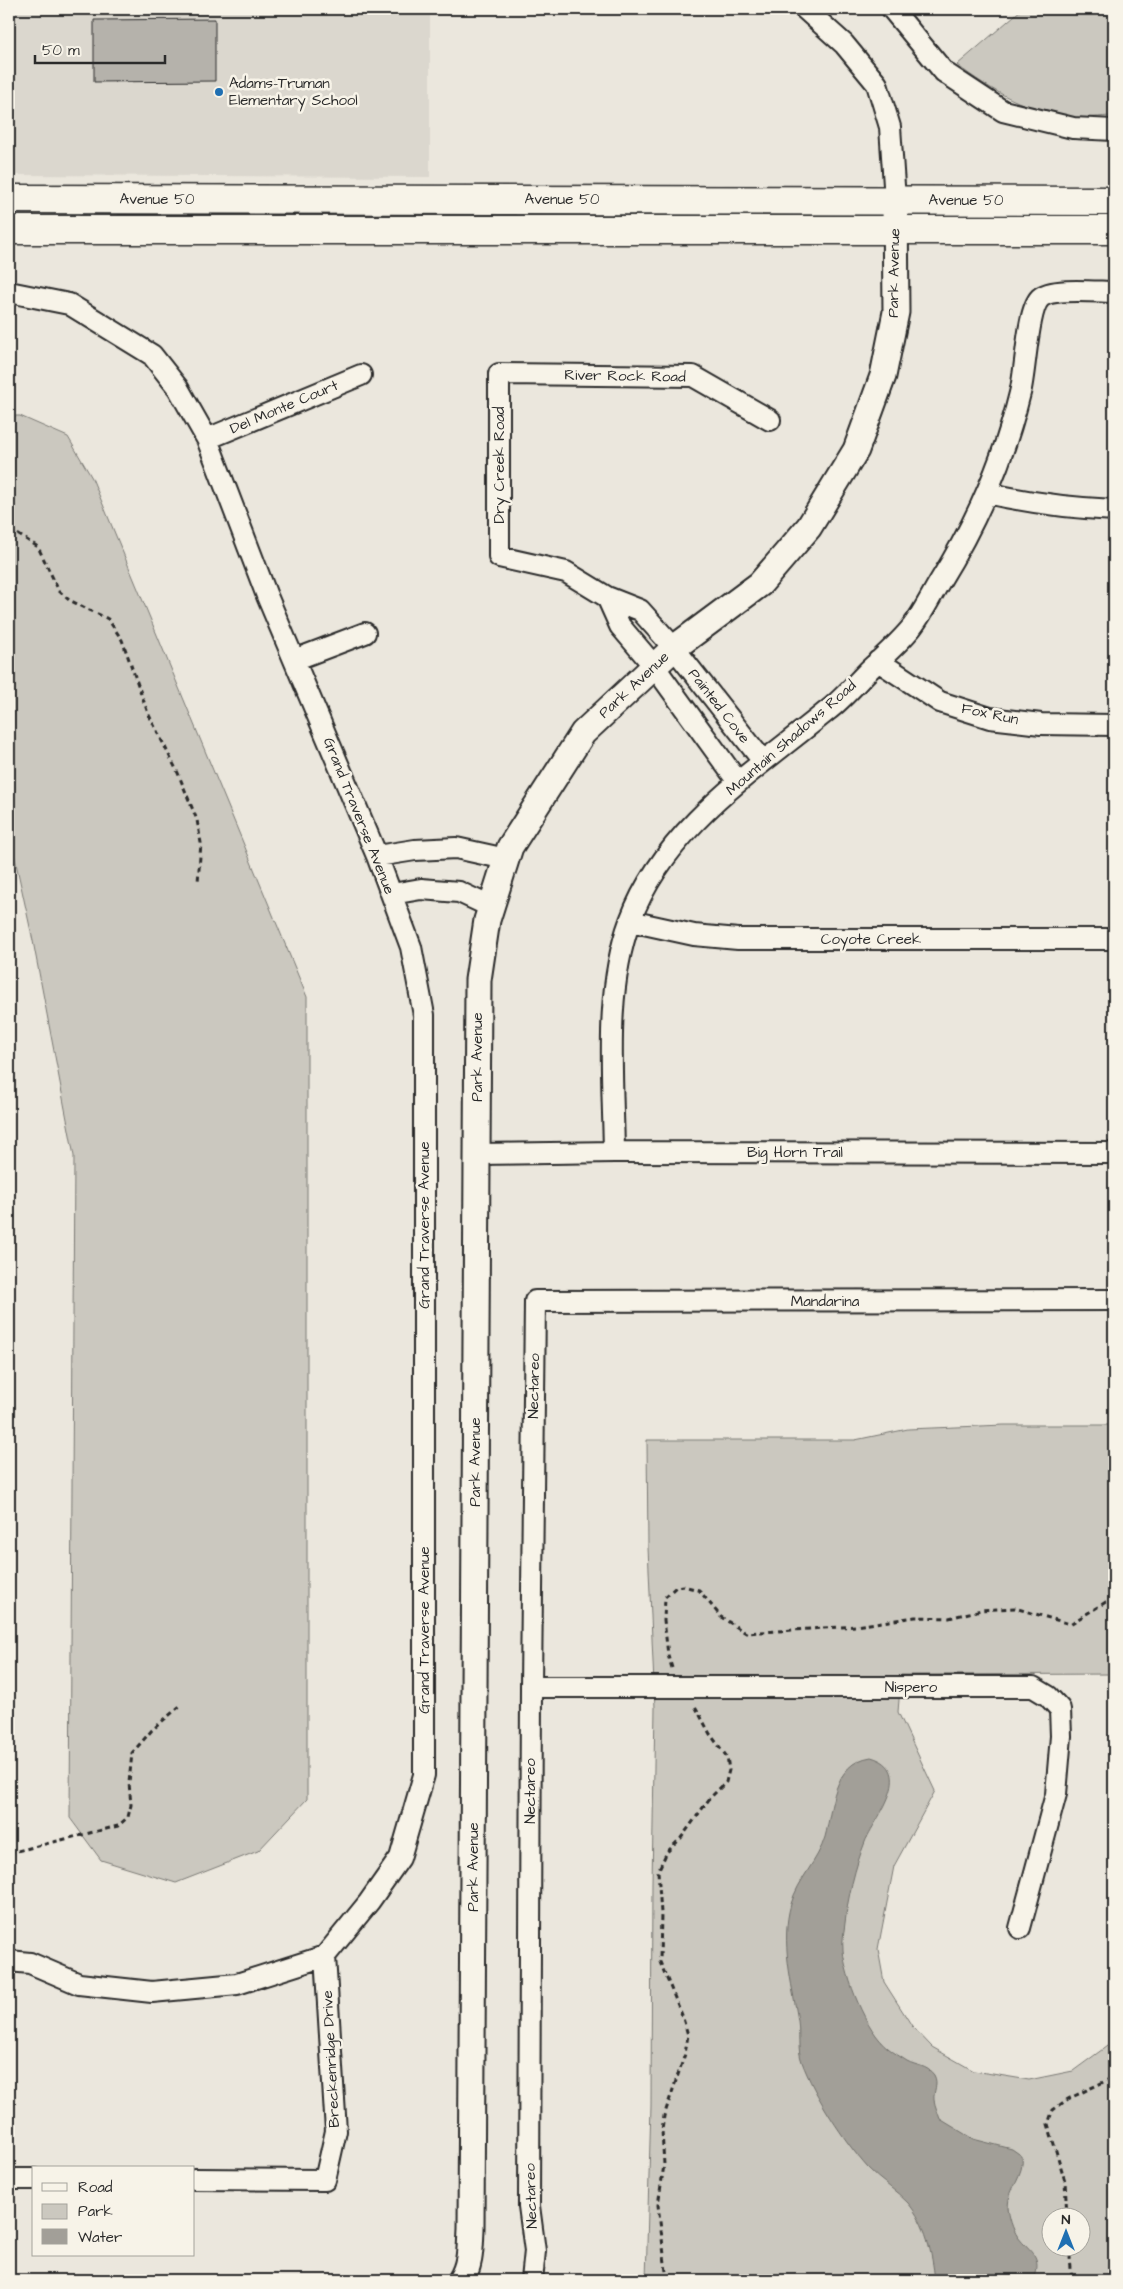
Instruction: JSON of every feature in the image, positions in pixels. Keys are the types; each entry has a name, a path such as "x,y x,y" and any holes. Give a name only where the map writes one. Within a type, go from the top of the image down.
{"main road":[{"name":"Avenue 50","path":"9,199 1114,201"},
{"name":"Avenue 50","path":"9,230 1114,230"}],"street":[{"name":"Park Avenue","path":"461,2280 466,2272 470,2255 471,2228 478,980 487,920 510,846 583,733 674,648 760,584 809,527 856,450 883,376 896,312 896,230 890,127 877,84 844,44 805,9"},
{"path":"892,9 944,72 1003,111 1073,128 1114,130"},
{"name":"Grand Traverse Avenue","path":"9,292 69,304 152,354 178,388 207,439 266,596 392,894 411,947 424,1015 424,1775 400,1858 369,1902 325,1956"},
{"name":"Mountain Shadows Road","path":"614,1152 612,1036 614,992 630,921 652,876 690,826 762,760 829,710 912,627 945,573 987,493 1009,433 1021,391 1034,308 1040,298 1051,292 1114,292"},
{"name":"River Rock Road","path":"499,374 693,376 770,420"},
{"name":"Dry Creek Road","path":"499,374 499,557"},
{"name":"Del Monte Court","path":"207,439 361,375"},
{"path":"987,493 1048,505 1114,510"},
{"name":"Painted Cove","path":"499,557 566,572 607,597 640,610 674,648 762,760"},
{"name":"Painted Cove","path":"607,597 620,626 654,666 738,782"},
{"path":"294,660 365,633"},
{"name":"Fox Run","path":"878,661 940,702 990,718 1041,724 1114,725"},
{"path":"377,856 415,850 456,848 506,859"},
{"path":"392,894 421,889 459,892 491,907"},
{"name":"Coyote Creek","path":"630,921 694,935 738,939 1114,939"},
{"name":"Big Horn Trail","path":"477,1154 614,1152 1114,1154"},
{"name":"Mandarina","path":"535,1301 1114,1300"},
{"name":"Nectareo","path":"532,2280 535,2251 530,2206 531,1687 535,1301"},
{"name":"Nispero","path":"531,1687 1033,1687 1048,1696 1060,1709 1062,1736 1056,1794 1020,1928"},
{"path":"9,1961 30,1963 79,1984 152,1992 237,1984 325,1956"},
{"name":"Breckenridge Drive","path":"195,2179 325,2180 336,2131 325,1956"},
{"path":"9,2179 32,2179"}],"path":[{"path":"9,532 19,535 38,547 59,591 69,600 108,619 122,640 148,713 178,773 197,820 201,843 198,882"},
{"path":"667,2280 658,2204 664,2165 662,2130 664,2116 685,2054 688,2035 682,2015 660,1962 661,1913 658,1871 667,1852 681,1838 710,1798 726,1782 729,1770 727,1757 710,1734 672,1670 664,1620 665,1597 676,1587 683,1586 699,1590 721,1617 746,1633 856,1626 915,1617 948,1618 981,1610 1015,1608 1070,1624 1114,1598"},
{"path":"9,1853 118,1826 128,1817 132,1805 129,1783 132,1753 152,1730 180,1706"},
{"path":"1066,2206 1065,2181 1048,2124 1053,2110 1068,2099 1114,2077"},
{"path":"1070,2256 1072,2280"}],"shaded area":[{"name":"Adams-Truman Elementary School","path":"9,9 430,9 430,177 9,175"}],"green space":[{"path":"1022,9 1114,9 1114,116 1077,118 1041,110 997,92 957,65"},
{"path":"9,416 20,416 68,437 92,478 307,997 307,1799 258,1851 176,1883 101,1860 70,1818 74,1156 33,941 9,831"},
{"path":"1004,1425 1114,1425 1114,1674 901,1675 898,1712 935,1791 894,1866 878,1949 884,1982 912,2026 932,2047 974,2071 1029,2080 1073,2071 1114,2041 1114,2280 646,2280 651,2106 655,1708 648,1547 647,1440 855,1440 908,1429"}],"water":[{"path":"871,1757 885,1763 891,1773 892,1784 889,1796 865,1842 852,1882 846,1913 843,1950 852,1988 865,2017 880,2040 910,2063 928,2069 934,2075 936,2081 934,2100 940,2119 973,2139 1012,2149 1022,2156 1021,2169 1008,2207 1016,2234 1031,2251 1036,2260 1034,2280 935,2280 924,2229 914,2211 903,2198 868,2168 849,2145 814,2089 802,2062 787,1948 788,1918 791,1904 798,1886 822,1846 836,1788 841,1777 848,1768 858,1761"}],"building":[{"path":"215,19 215,81 94,82 94,20"}],"place":[{"name":"Adams-Truman Elementary School","path":"219,92"}]}
